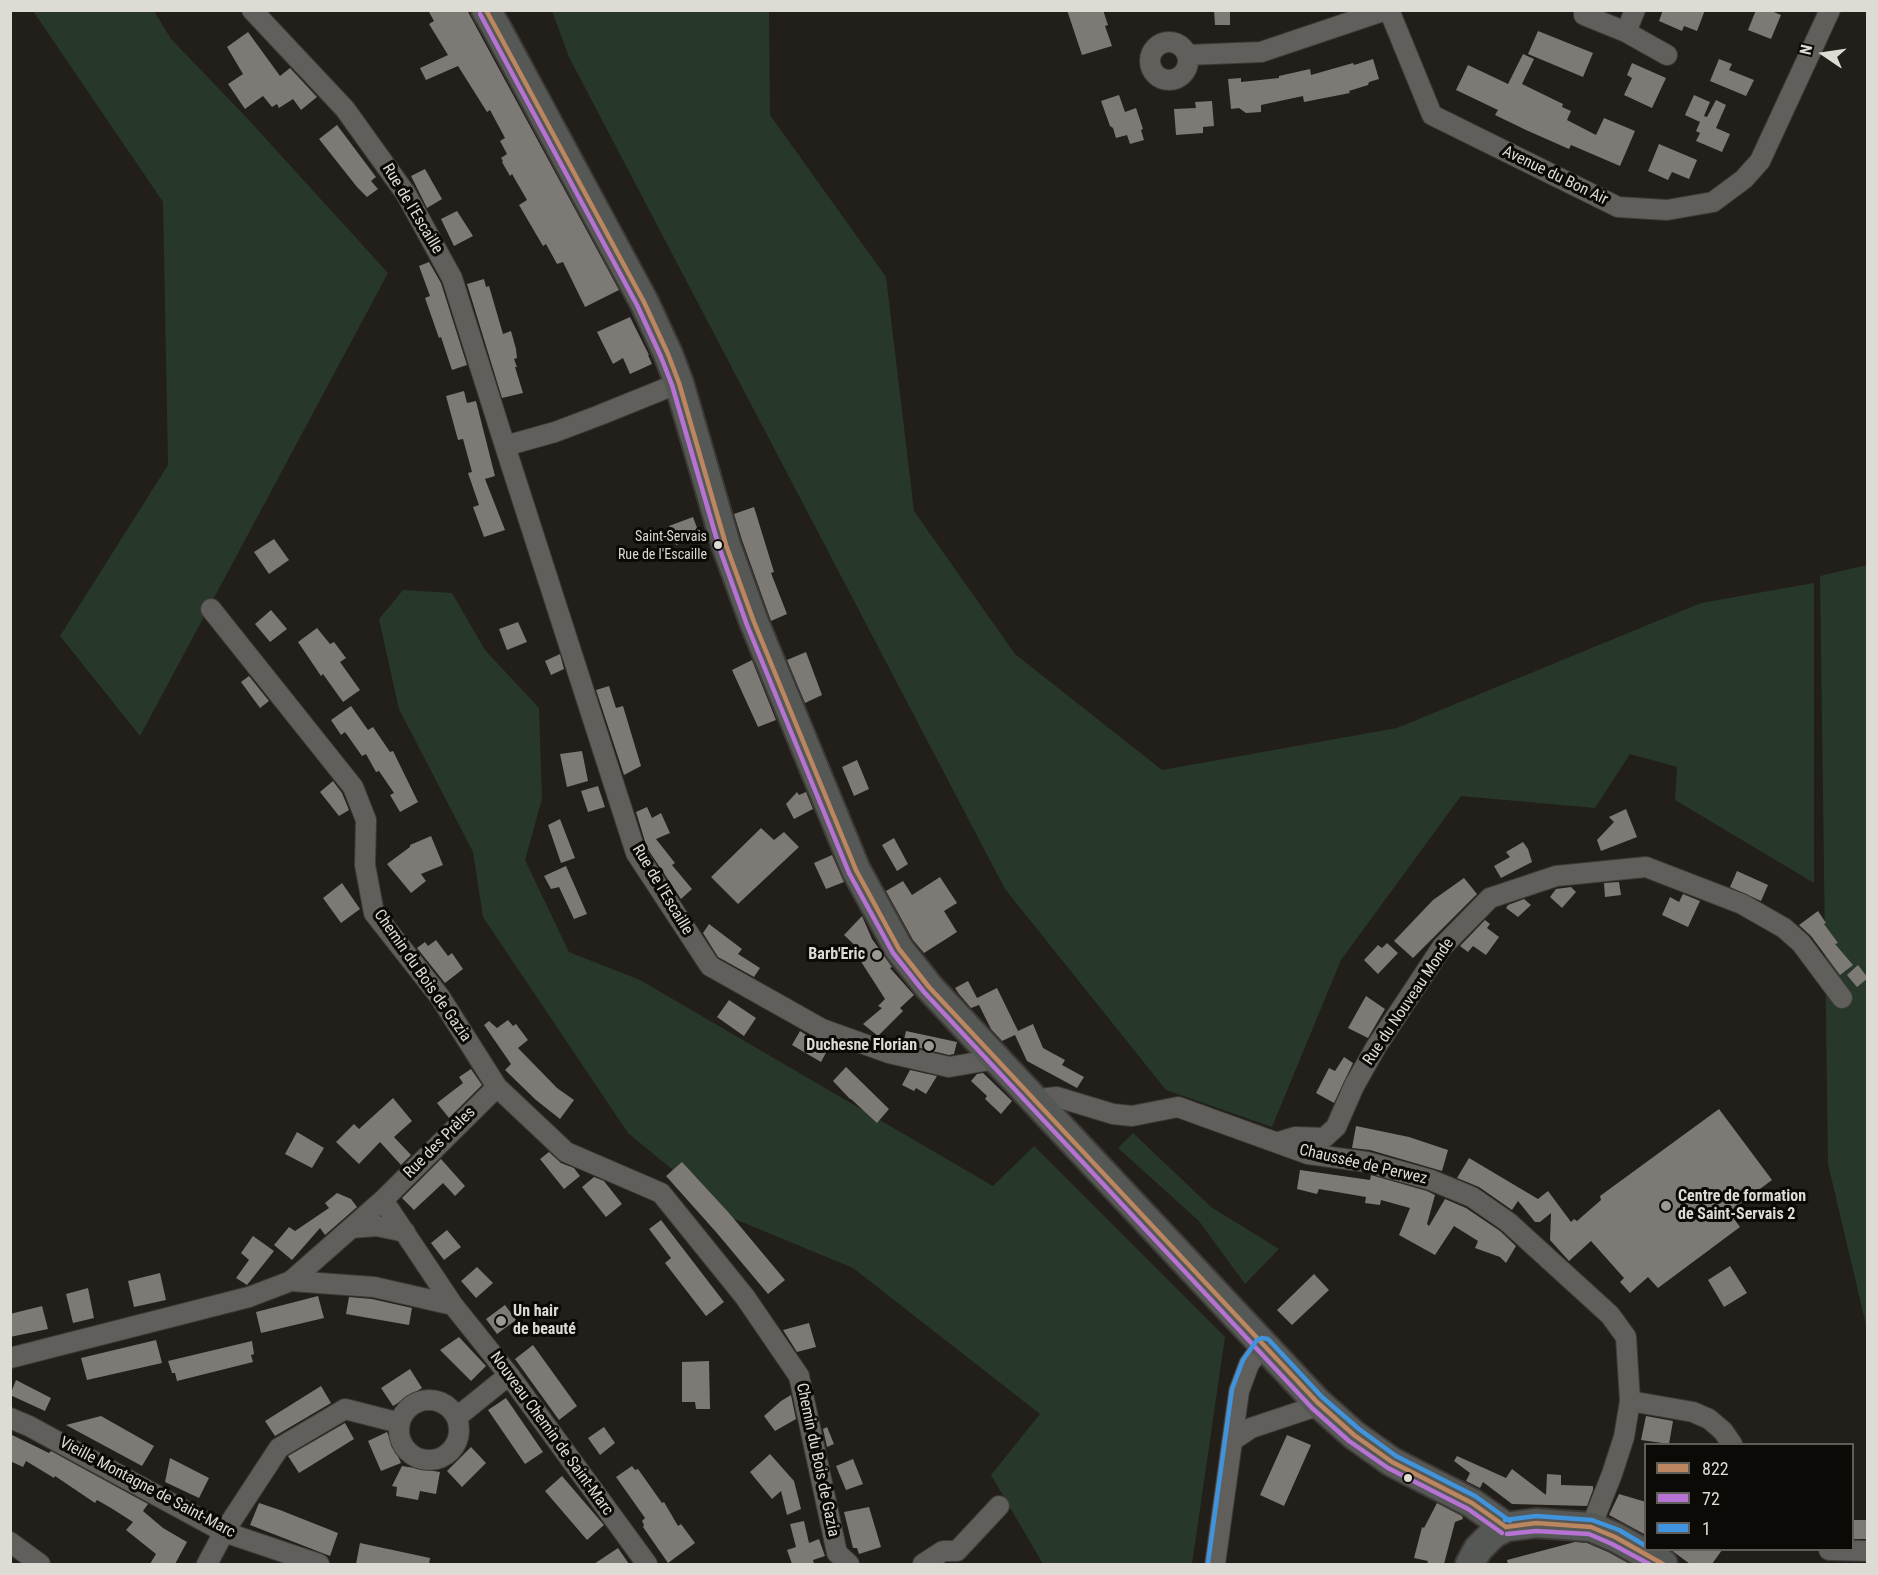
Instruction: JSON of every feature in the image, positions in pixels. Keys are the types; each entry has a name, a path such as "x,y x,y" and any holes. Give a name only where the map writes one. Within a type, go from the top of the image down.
{"main road":[{"path":"486,10 644,302 669,354 726,545 754,622 856,870 898,949 929,987 1317,1402 1354,1435 1392,1462 1472,1503 1506,1527"},
{"path":"1470,1564 1485,1541 1493,1534 1506,1527 1536,1523 1591,1527 1615,1537 1663,1564"}],"street":[{"name":"Rue de l'Escaille","path":"252,10 345,109 406,194 453,278 636,854 710,966 822,1029 889,1053 949,1066 996,1059"},
{"path":"1187,55 1261,52 1388,10"},
{"name":"Avenue du Bon Air","path":"1388,10 1432,115 1618,207 1667,210 1713,202 1744,179 1760,161 1830,10"},
{"path":"1626,32 1635,10"},
{"path":"1584,15 1626,32 1668,55"},
{"path":"505,446 600,416 679,383"},
{"name":"Chemin du Bois de Gazia","path":"211,609 353,787 366,820 365,865 374,913 440,997 497,1087 566,1152 661,1193 745,1297 799,1376 837,1553 849,1564"},
{"name":"Rue du Nouveau Monde","path":"1276,1143 1295,1137 1324,1138 1336,1127 1354,1086 1376,1047 1442,947 1490,898 1556,876 1646,867 1742,904 1784,928 1801,944 1842,998"},
{"name":"Rue des Prêles","path":"351,1228 383,1200 497,1087"},
{"name":"Chaussée de Perwez","path":"1038,1103 1057,1096 1113,1114 1132,1116 1178,1107 1308,1154 1367,1162 1431,1180 1472,1197 1508,1222 1585,1290 1610,1315 1626,1337 1630,1401 1624,1437 1591,1527"},
{"path":"383,1200 426,1264 421,1281 414,1287 390,1291"},
{"path":"10,1358 249,1297 291,1281 351,1228 377,1226 405,1232"},
{"path":"335,1243 331,1263 334,1273 346,1285"},
{"name":"Nouveau Chemin de Saint-Marc","path":"426,1264 453,1305 647,1564"},
{"path":"291,1281 374,1287 453,1305"},
{"path":"1215,1564 1239,1391 1250,1364 1263,1345"},
{"path":"457,1417 508,1376"},
{"path":"423,1401 436,1401 449,1407 457,1417 460,1430 457,1444 448,1454 436,1460 423,1460 410,1454 402,1443 399,1433 400,1423 411,1406 423,1401"},
{"path":"1630,1401 1693,1412 1710,1419 1731,1443"},
{"path":"1232,1440 1251,1428 1308,1409 1317,1402"},
{"path":"207,1564 224,1532 279,1448 345,1408 400,1423"},
{"name":"Vieille Montagne de Saint-Marc","path":"10,1418 29,1426 224,1532 319,1564"},
{"path":"923,1564 943,1551 957,1551 999,1506"},
{"path":"10,1542 40,1564"}],"green space":[{"path":"33,11 154,11 171,39 246,117 388,273 140,736 60,636 168,465 163,202"},
{"path":"552,11 769,11 770,115 886,277 914,511 1015,654 1162,770 1397,728 1701,603 1814,583 1814,883 1675,800 1677,767 1630,754 1595,808 1461,796 1341,960 1272,1127 1166,1090 1005,889 569,57"},
{"path":"1867,565 1867,1329 1828,1164 1820,576"},
{"path":"403,590 452,593 485,650 539,708 542,799 525,860 569,952 640,980 993,1186 1034,1146 1225,1337 1192,1564 1043,1564 991,1475 1040,1414 853,1268 730,1217 628,1133 483,917 473,852 399,709 379,619"},
{"path":"1133,1133 1211,1207 1279,1249 1245,1284 1199,1221 1118,1148"}],"building":[{"path":"428,10 467,10 619,290 585,307 563,262 557,264 546,244 543,246 519,205 527,200 502,162 501,158 507,154 500,141 505,138 490,110 487,112 458,66 426,80 420,68 448,55 429,24 434,21"},
{"path":"1067,10 1103,10 1108,25 1105,26 1112,46 1082,55"},
{"path":"1214,10 1230,10 1230,25 1215,25"},
{"path":"1663,10 1705,10 1697,31 1684,26 1682,31 1659,21"},
{"path":"1756,10 1769,10 1781,15 1771,39 1748,30"},
{"path":"1538,31 1593,53 1583,77 1528,54"},
{"path":"248,32 280,76 290,68 317,97 301,110 293,99 279,108 277,104 272,107 263,96 245,109 228,84 243,74 227,47"},
{"path":"1523,54 1534,59 1522,84 1563,104 1562,107 1571,111 1567,120 1596,135 1604,118 1635,131 1620,166 1571,145 1569,149 1526,130 1495,115 1498,110 1456,90 1468,65 1508,84"},
{"path":"1373,59 1379,79 1349,91 1350,93 1304,102 1303,96 1261,105 1261,112 1246,113 1239,108 1231,109 1228,79 1241,78 1241,82 1279,78 1279,76 1310,69 1311,75"},
{"path":"1719,59 1732,64 1729,70 1754,80 1746,96 1710,81"},
{"path":"1632,63 1666,78 1652,108 1624,95 1632,78 1627,75"},
{"path":"1119,95 1125,112 1136,108 1144,140 1130,144 1127,135 1116,138 1101,101"},
{"path":"1694,95 1710,102 1704,116 1707,117 1716,100 1726,105 1716,128 1730,134 1722,152 1696,141 1700,133 1696,131 1700,122 1685,115"},
{"path":"1212,101 1214,126 1203,127 1203,133 1176,135 1174,109 1196,108 1195,102"},
{"path":"337,125 376,177 371,181 378,189 367,197 319,139"},
{"path":"1659,144 1697,160 1689,179 1672,172 1668,180 1648,171"},
{"path":"425,169 442,199 427,208 411,176"},
{"path":"457,211 473,236 454,246 441,219"},
{"path":"429,262 441,283 467,365 452,370 425,298 430,296 419,266"},
{"path":"484,279 486,287 489,286 503,334 511,331 517,358 514,359 517,367 515,367 523,393 502,398 467,284"},
{"path":"630,317 652,364 630,374 623,358 613,364 597,332"},
{"path":"464,391 467,403 476,401 495,476 485,479 505,530 484,537 473,507 479,505 468,473 472,472 463,439 458,440 446,396"},
{"path":"754,507 774,572 771,573 787,614 771,621 734,514"},
{"path":"693,517 700,536 676,545 669,526"},
{"path":"274,539 289,560 269,574 254,552"},
{"path":"271,610 287,629 270,642 255,624"},
{"path":"518,622 527,642 507,650 499,629"},
{"path":"317,628 330,644 334,642 346,658 340,662 360,690 343,702 323,674 321,676 298,642"},
{"path":"806,652 822,695 805,703 787,660"},
{"path":"560,654 564,669 551,675 545,661"},
{"path":"752,660 776,720 758,727 732,670"},
{"path":"249,676 269,701 260,708 241,682"},
{"path":"609,686 616,708 623,706 641,766 624,775 596,690"},
{"path":"351,706 368,730 373,727 390,752 393,751 418,802 400,812 390,795 394,793 379,771 376,772 366,754 362,756 345,732 341,735 331,720"},
{"path":"582,751 588,781 567,787 560,754"},
{"path":"857,760 869,789 854,796 842,767"},
{"path":"333,781 342,793 349,810 339,816 320,792"},
{"path":"598,786 605,807 588,812 581,791"},
{"path":"797,792 799,795 806,792 813,809 794,819 786,804"},
{"path":"647,807 652,818 661,813 670,833 656,839 675,863 672,865 692,889 681,899 647,848 636,812"},
{"path":"1626,809 1637,837 1601,851 1597,840 1614,822 1609,817"},
{"path":"560,819 575,858 561,863 548,825"},
{"path":"761,828 774,840 784,832 799,847 738,904 711,877"},
{"path":"431,836 443,865 421,874 426,881 411,893 387,864 410,845"},
{"path":"894,838 908,864 897,871 882,845"},
{"path":"1523,842 1532,862 1501,878 1494,866 1510,857 1506,852"},
{"path":"832,855 844,882 826,889 814,863"},
{"path":"566,866 587,914 574,919 559,887 551,889 544,876"},
{"path":"1737,871 1768,885 1761,901 1730,887"},
{"path":"940,877 957,903 944,911 957,932 924,953 913,940 886,891 903,881 912,895"},
{"path":"1464,878 1477,894 1413,958 1394,941 1433,900"},
{"path":"1619,882 1621,895 1605,897 1604,883"},
{"path":"342,883 360,909 341,923 323,898"},
{"path":"1571,887 1576,892 1562,908 1550,897 1556,889"},
{"path":"1683,894 1700,901 1688,927 1662,915 1670,897 1679,902"},
{"path":"1524,899 1531,905 1518,917 1506,908 1508,905"},
{"path":"1818,911 1826,923 1824,924 1838,943 1835,944 1853,965 1840,975 1811,936 1799,925"},
{"path":"862,916 872,939 892,967 890,968 914,995 900,1008 903,1011 878,1036 863,1024 882,1008 878,1006 885,999 860,960 866,956 844,935"},
{"path":"1485,920 1490,924 1487,928 1499,937 1486,955 1473,946 1468,952 1460,946"},
{"path":"709,924 742,949 738,954 760,968 754,977 718,957 703,933"},
{"path":"436,940 448,956 452,953 463,969 445,983 417,948 425,942 428,946"},
{"path":"1387,943 1398,953 1378,974 1364,960 1378,945 1382,948"},
{"path":"1858,965 1868,978 1857,987 1847,975"},
{"path":"968,981 977,998 997,988 1018,1031 1033,1024 1043,1048 1065,1060 1062,1065 1084,1077 1077,1088 1027,1061 1015,1035 1002,1041 991,1029 979,1005 971,1008 955,988"},
{"path":"1366,996 1385,1009 1368,1038 1348,1028"},
{"path":"729,1000 756,1018 744,1036 717,1017"},
{"path":"508,1020 513,1026 516,1024 528,1040 518,1048 557,1088 574,1100 560,1119 505,1070 511,1064 484,1025 489,1021 497,1028"},
{"path":"800,1031 828,1049 821,1062 792,1045"},
{"path":"906,1031 957,1042 954,1054 949,1055 903,1044"},
{"path":"1344,1057 1353,1063 1334,1103 1316,1093 1329,1068 1335,1071"},
{"path":"846,1067 889,1109 877,1123 833,1081"},
{"path":"471,1069 482,1085 449,1118 437,1103 463,1083 459,1077"},
{"path":"910,1070 937,1076 926,1094 916,1088 914,1091 902,1085"},
{"path":"983,1073 1012,1101 1001,1114 971,1081 977,1074"},
{"path":"393,1098 412,1121 394,1137 411,1155 401,1165 380,1142 359,1164 336,1142 354,1124 359,1129"},
{"name":"Centre de formation de Saint-Servais 2","path":"1719,1109 1772,1180 1729,1212 1740,1227 1658,1288 1648,1277 1630,1293 1620,1282 1624,1278 1591,1241 1569,1261 1550,1240 1551,1213 1540,1222 1535,1222 1518,1201 1512,1210 1479,1187 1457,1178 1469,1158 1538,1199 1548,1191 1571,1222 1574,1219 1577,1221 1601,1200 1600,1196"},
{"path":"1356,1126 1409,1137 1448,1150 1442,1171 1370,1150 1352,1148"},
{"path":"297,1132 324,1148 312,1168 285,1154"},
{"path":"549,1152 561,1163 574,1168 580,1176 564,1189 540,1159"},
{"path":"441,1159 465,1186 455,1196 443,1183 414,1210 402,1198"},
{"path":"682,1162 729,1213 785,1280 768,1294 666,1176"},
{"path":"1300,1170 1370,1180 1371,1175 1427,1191 1435,1195 1427,1224 1429,1226 1445,1199 1466,1208 1500,1231 1516,1246 1506,1263 1500,1257 1475,1248 1478,1241 1454,1226 1435,1255 1399,1235 1410,1208 1381,1200 1380,1205 1365,1203 1366,1197 1319,1189 1317,1194 1297,1189"},
{"path":"594,1177 604,1181 622,1204 606,1217 582,1187"},
{"path":"337,1193 351,1199 357,1207 325,1235 320,1228 292,1260 274,1245 289,1227 295,1231 329,1208 325,1203"},
{"path":"661,1220 724,1302 706,1316 665,1263 671,1258 649,1229"},
{"path":"447,1230 461,1247 444,1260 431,1243"},
{"path":"253,1236 274,1251 247,1285 236,1278 249,1260 241,1253"},
{"path":"1730,1266 1747,1293 1724,1307 1708,1280"},
{"path":"477,1267 493,1283 476,1298 461,1281"},
{"path":"160,1273 166,1300 134,1307 128,1281"},
{"path":"1314,1274 1329,1290 1292,1325 1277,1310"},
{"path":"88,1288 94,1318 73,1323 66,1294"},
{"path":"318,1296 324,1318 261,1333 256,1312"},
{"path":"349,1297 372,1299 412,1308 409,1325 346,1314"},
{"path":"505,1305 516,1320 497,1334 486,1319"},
{"path":"42,1306 48,1329 10,1337 10,1314"},
{"path":"809,1323 816,1347 797,1352 783,1330"},
{"path":"459,1337 486,1366 471,1381 440,1350"},
{"path":"156,1340 162,1363 87,1380 81,1358"},
{"path":"252,1341 253,1362 177,1381 168,1361"},
{"path":"533,1345 577,1406 559,1420 515,1359"},
{"path":"709,1361 710,1409 696,1409 695,1402 682,1402 682,1362"},
{"path":"410,1369 422,1388 393,1406 381,1388"},
{"path":"16,1380 51,1398 45,1411 10,1395"},
{"path":"321,1386 331,1403 275,1436 265,1421"},
{"path":"791,1395 796,1419 775,1431 764,1416"},
{"path":"506,1398 543,1452 525,1464 488,1410"},
{"path":"101,1416 154,1446 142,1466 66,1425"},
{"path":"1646,1416 1673,1421 1669,1443 1641,1440"},
{"path":"345,1423 354,1439 299,1473 288,1456"},
{"path":"604,1427 615,1443 600,1455 588,1438"},
{"path":"827,1427 834,1444 827,1447 823,1429"},
{"path":"387,1432 401,1463 381,1471 368,1441"},
{"path":"10,1434 49,1453 51,1451 148,1504 143,1511 163,1528 187,1542 175,1564 150,1564 156,1554 126,1530 133,1522 111,1508 97,1500 95,1503 55,1476 54,1478 26,1461 23,1467 10,1461"},
{"path":"1287,1435 1311,1445 1284,1506 1260,1495"},
{"path":"471,1447 486,1463 462,1487 447,1471"},
{"path":"770,1454 794,1481 801,1509 787,1515 781,1491 772,1499 750,1472"},
{"path":"1457,1456 1506,1478 1512,1469 1546,1495 1547,1474 1561,1475 1561,1485 1593,1486 1593,1490 1587,1506 1512,1504 1483,1482 1480,1488 1466,1481 1470,1473 1454,1461"},
{"path":"170,1458 209,1478 199,1498 165,1482"},
{"path":"853,1459 863,1484 846,1490 836,1466"},
{"path":"402,1466 440,1472 436,1494 420,1491 418,1500 396,1496 397,1487 392,1486"},
{"path":"632,1466 635,1470 638,1469 662,1503 664,1502 678,1526 681,1524 695,1543 668,1563 643,1527 642,1521 645,1518 616,1477"},
{"path":"562,1476 604,1525 587,1540 545,1491"},
{"path":"1619,1494 1644,1501 1644,1534 1609,1515"},
{"path":"259,1503 338,1533 330,1556 250,1525"},
{"path":"1437,1503 1462,1516 1463,1519 1455,1522 1444,1564 1427,1564 1428,1561 1414,1558 1422,1527 1424,1528"},
{"path":"869,1507 881,1547 859,1554 857,1548 853,1548 844,1512"},
{"path":"1854,1520 1868,1520 1868,1539 1854,1539"},
{"path":"804,1521 809,1543 819,1539 825,1556 813,1560 814,1564 792,1564 787,1550 796,1547 790,1524"},
{"path":"1575,1542 1587,1543 1630,1564 1508,1564 1507,1560"},
{"path":"360,1543 430,1558 429,1564 356,1564"},
{"path":"618,1548 629,1564 594,1564"},
{"path":"1672,1551 1721,1551 1712,1564 1690,1564"}],"transit line":[{"name":"822","path":"486,10 644,302 668,354 679,383 726,545 754,622 856,870 899,949 929,987 1317,1402 1354,1435 1392,1462 1472,1503 1506,1527"},
{"name":"72","path":"480,14 637,305 661,357 672,385 719,547 747,625 849,873 893,953 924,992 1312,1408 1349,1441 1388,1468 1468,1509 1502,1533"},
{"name":"1","path":"1208,1563 1232,1389 1243,1360 1257,1340 1262,1338 1268,1339 1322,1397 1359,1429 1396,1456 1475,1496 1510,1521"},
{"name":"1","path":"1505,1520 1536,1516 1592,1520 1619,1530 1644,1545"},
{"name":"822","path":"1506,1527 1536,1523 1591,1527 1615,1537 1663,1564"},
{"name":"72","path":"1507,1534 1536,1531 1589,1534 1649,1564"}],"place":[{"name":"Saint-Servais Rue de l'Escaille","path":"718,545"},
{"name":"Barb'Eric","path":"877,955"},
{"name":"Duchesne Florian","path":"929,1046"},
{"name":"Centre de formation de Saint-Servais 2","path":"1666,1206"},
{"name":"Un hair de beauté","path":"501,1321"}]}
